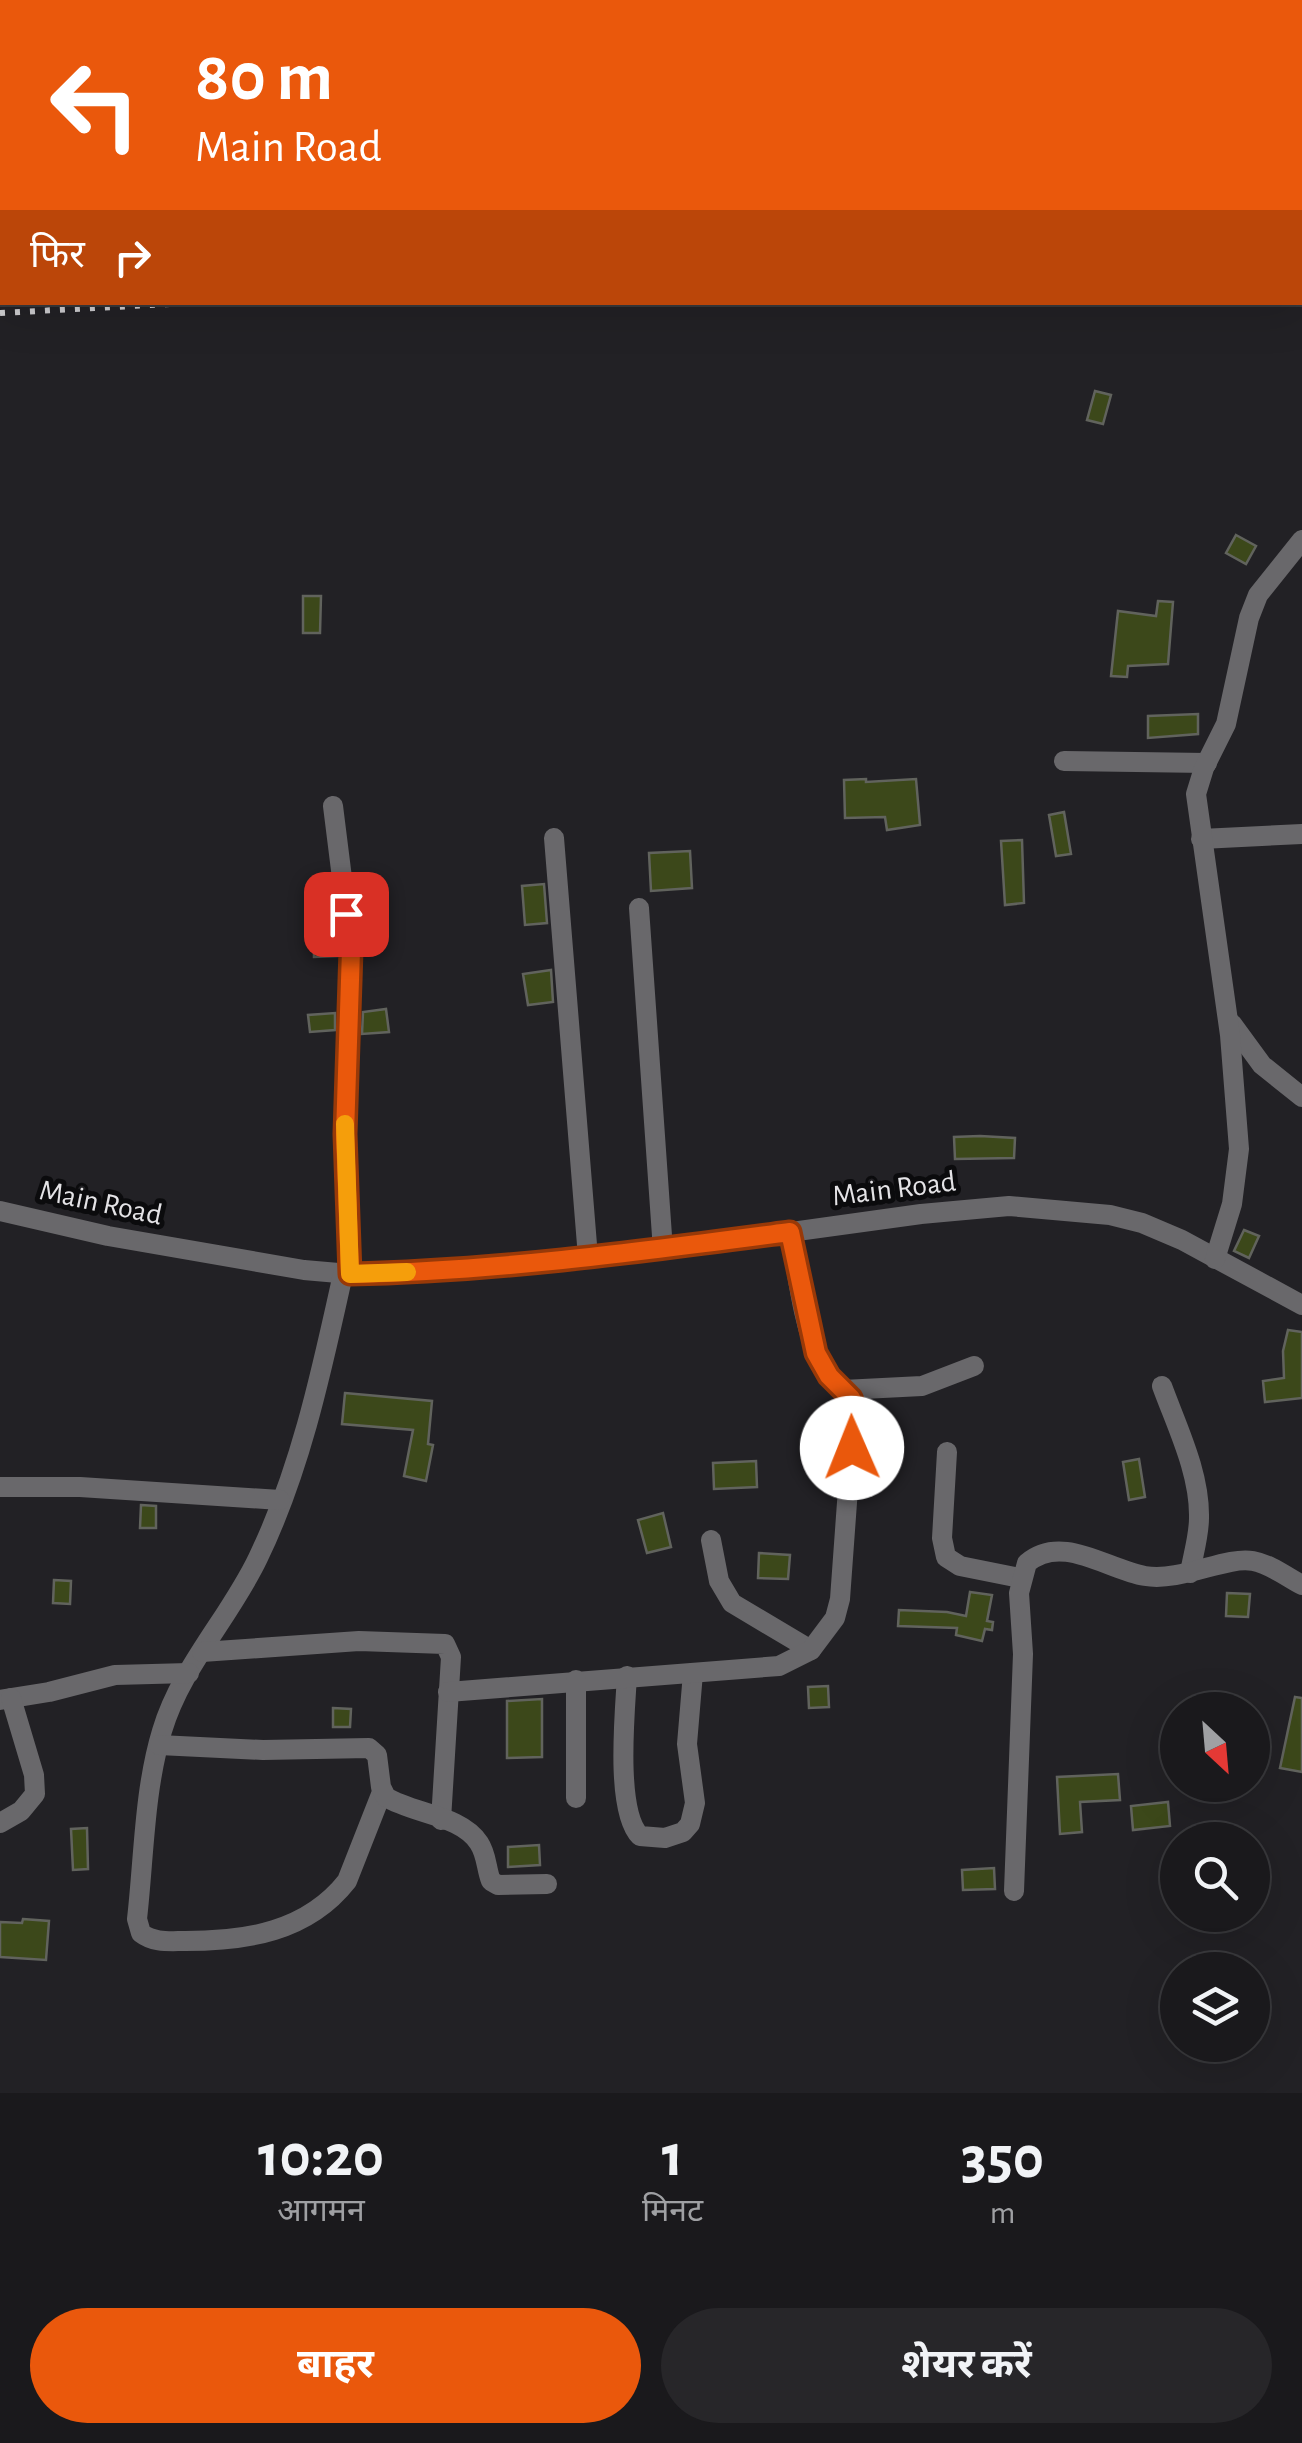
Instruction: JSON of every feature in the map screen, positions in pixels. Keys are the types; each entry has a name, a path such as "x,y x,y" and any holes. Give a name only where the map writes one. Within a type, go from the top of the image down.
{"street":[{"path":"1214,1259 1232,1204 1239,1150 1228,1018 1196,794 1226,724 1249,618 1258,596 1302,540"},
{"path":"1064,761 1207,763"},
{"path":"158,1745 263,1750 369,1748 378,1761 382,1792 347,1881 298,1920 267,1934 236,1941 150,1940 141,1933 137,1919 158,1745 169,1711 258,1558 317,1391 346,1274 345,1134 351,950 333,806"},
{"path":"1201,839 1302,834"},
{"path":"554,838 588,1257"},
{"path":"639,908 663,1250"},
{"path":"1228,1018 1262,1066 1302,1098"},
{"name":"Main Road","path":"0,1212 108,1236 346,1274 663,1250 1010,1206 1110,1215 1156,1229 1302,1305"},
{"path":"448,1692 779,1666 811,1650 826,1634 840,1599 855,1415 851,1398 829,1376 816,1353 790,1232"},
{"path":"843,1390 922,1386 974,1366"},
{"path":"1162,1386 1194,1478 1198,1501 1200,1520 1190,1573"},
{"path":"947,1452 942,1538 946,1557 960,1566 1020,1578"},
{"path":"0,1487 97,1488 280,1500"},
{"path":"711,1540 719,1581 732,1603 811,1650"},
{"path":"1014,1891 1023,1654 1020,1578 1031,1559 1062,1553 1083,1554 1148,1577 1255,1562 1302,1585"},
{"path":"202,1652 360,1640 445,1644 450,1651 441,1820"},
{"path":"0,1823 20,1811 35,1794 34,1775 6,1699 115,1675 189,1672"},
{"path":"627,1676 624,1754 629,1815 640,1836 665,1838 683,1832 694,1813 687,1744 693,1673"},
{"path":"576,1680 576,1798"},
{"path":"382,1792 396,1803 475,1838 485,1854 494,1884 547,1884"}],"building":[{"path":"1095,391 1111,395 1103,424 1087,420"},
{"path":"1236,535 1256,546 1246,564 1226,553"},
{"path":"303,596 321,596 320,633 303,633"},
{"path":"1158,601 1173,602 1168,664 1128,666 1127,677 1111,676 1118,611 1156,616"},
{"path":"1198,714 1198,734 1148,738 1148,716"},
{"path":"916,779 920,825 887,830 885,817 845,818 844,780"},
{"path":"1064,812 1071,854 1056,856 1049,815"},
{"path":"1022,840 1024,903 1005,905 1001,841"},
{"path":"690,851 692,888 651,891 649,853"},
{"path":"544,884 547,923 525,925 522,886"},
{"path":"336,940 337,956 314,957 314,941"},
{"path":"551,970 553,1002 528,1005 523,974"},
{"path":"386,1009 389,1032 362,1034 363,1012"},
{"path":"335,1013 335,1030 310,1032 308,1015"},
{"path":"954,1137 1015,1138 1014,1158 955,1159"},
{"path":"1244,1230 1259,1236 1249,1258 1234,1251"},
{"path":"1288,1330 1302,1332 1302,1398 1265,1402 1263,1381 1284,1378 1283,1351"},
{"path":"345,1393 432,1401 428,1444 433,1445 426,1481 404,1476 413,1430 342,1424"},
{"path":"1139,1459 1145,1497 1129,1500 1123,1462"},
{"path":"756,1461 757,1487 714,1489 713,1463"},
{"path":"141,1505 156,1506 156,1528 140,1528"},
{"path":"663,1513 671,1547 647,1553 638,1520"},
{"path":"759,1553 790,1555 788,1579 758,1578"},
{"path":"54,1580 71,1581 70,1604 53,1603"},
{"path":"970,1592 992,1595 987,1621 993,1622 992,1630 985,1629 982,1641 956,1635 957,1628 898,1626 899,1610 966,1616"},
{"path":"1227,1593 1250,1594 1248,1617 1226,1616"},
{"path":"828,1686 829,1707 809,1708 808,1687"},
{"path":"1295,1697 1302,1698 1302,1772 1280,1768"},
{"path":"542,1699 542,1757 507,1758 507,1701"},
{"path":"333,1708 351,1709 350,1727 333,1727"},
{"path":"1118,1774 1120,1800 1080,1802 1082,1832 1060,1834 1057,1777"},
{"path":"1168,1802 1170,1822 1133,1830 1131,1806"},
{"path":"87,1828 88,1869 73,1870 71,1829"},
{"path":"539,1845 540,1865 508,1867 508,1847"},
{"path":"994,1868 995,1889 963,1890 962,1870"},
{"path":"23,1919 49,1921 46,1960 0,1957 0,1922 22,1923"}],"railway":[{"path":"0,313 151,305"}],"slow traffic":[{"path":"345,1124 350,1274 407,1272"}],"route":[{"path":"346,914 351,950 345,1134 350,1274 421,1272 646,1252 790,1232 816,1353 854,1406 852,1448"}]}
